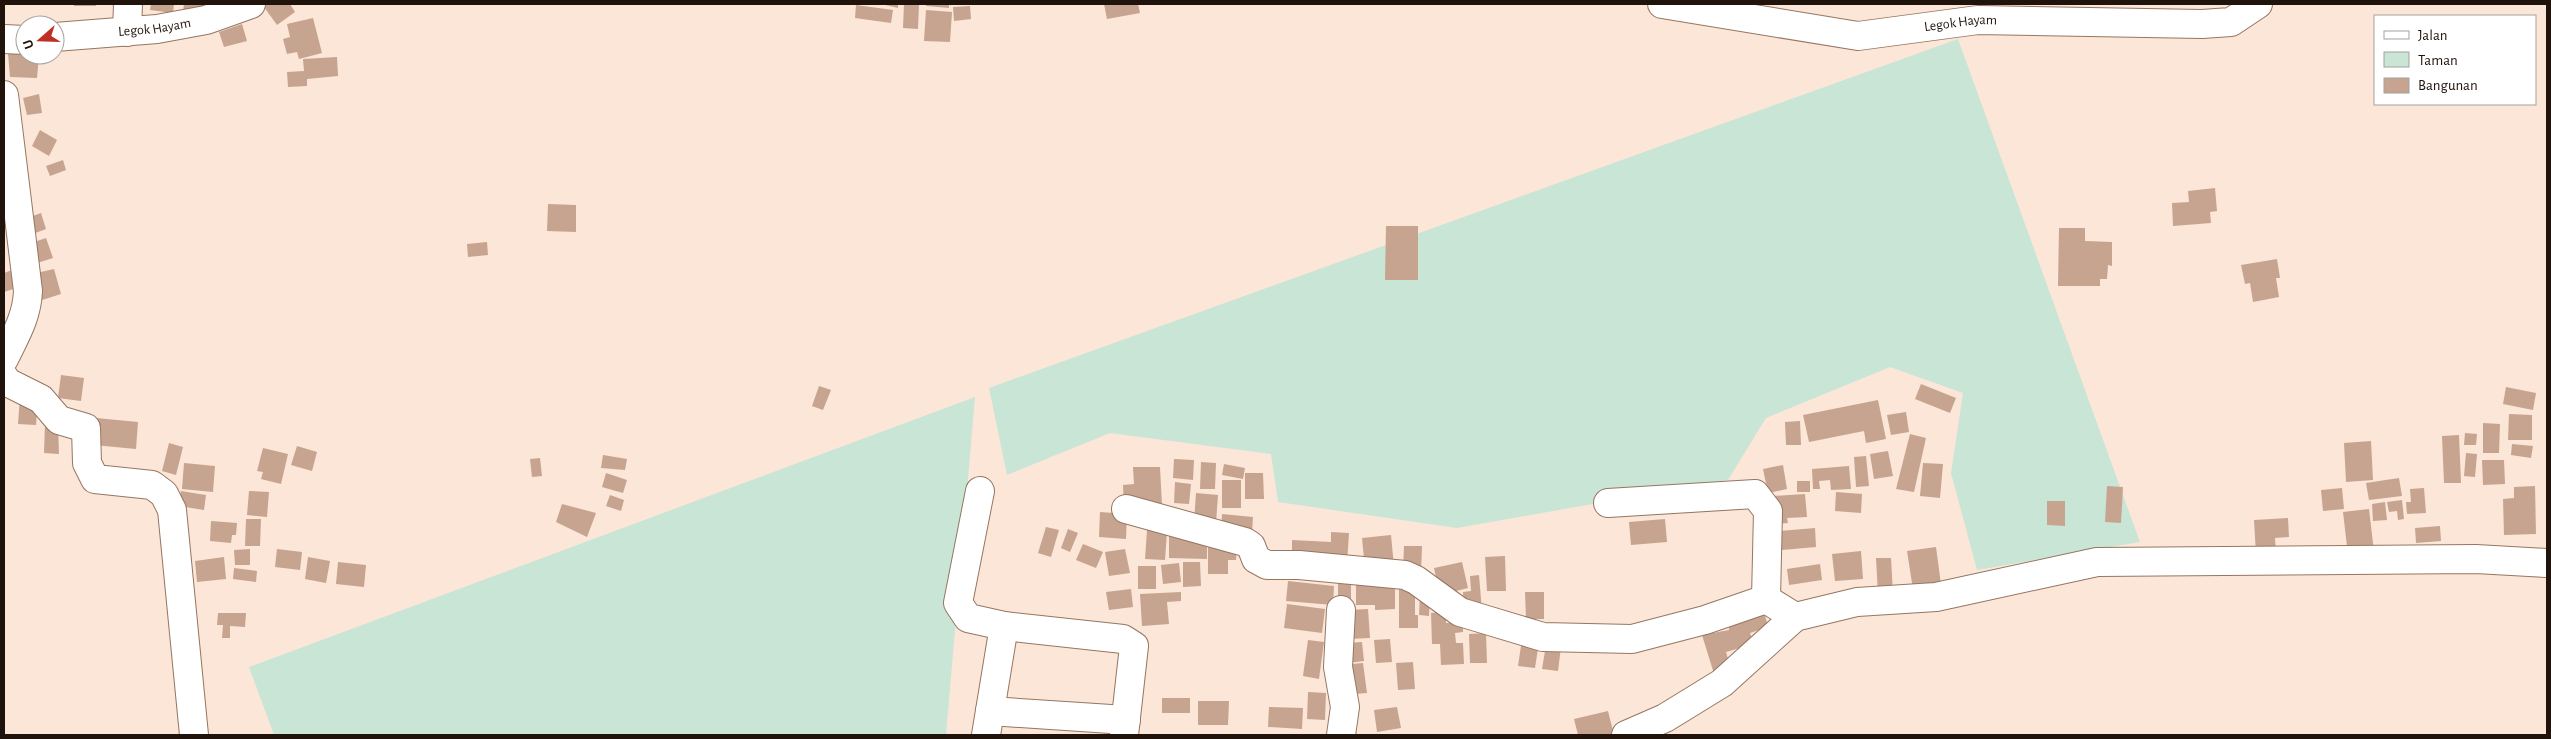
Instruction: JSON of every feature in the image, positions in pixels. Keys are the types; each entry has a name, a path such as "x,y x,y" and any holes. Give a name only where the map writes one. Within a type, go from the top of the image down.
{"street":[{"path":"127,32 128,4"},
{"name":"Legok Hayam","path":"65,36 157,29 206,20 251,4"},
{"name":"Legok Hayam","path":"1662,4 1858,36 1978,20 2202,24 2231,22 2258,4"},
{"path":"4,95 28,290 28,306 22,323 4,359"},
{"path":"4,377 7,382 41,399 58,420 86,428 86,463 95,479 152,485 164,494 172,510 194,735"},
{"path":"980,491 958,603 968,618 1004,626 1123,639 1134,646 1125,728 988,723 1004,626"},
{"path":"1608,503 1755,494 1768,512 1766,599"},
{"path":"1126,509 1245,542 1251,546 1256,559 1266,565 1300,565 1404,574 1416,580 1460,612 1543,637 1632,639 1704,620 1766,599"},
{"path":"1626,735 1665,718 1722,682 1795,617 1857,602 1936,597 2097,562 2476,560 2547,564"},
{"path":"1766,599 1795,617"},
{"path":"1341,610 1338,667 1345,707 1341,735"}],"green space":[{"path":"1958,39 2140,542 1977,570 1951,473 1963,393 1890,367 1766,418 1728,480 1457,528 1278,502 1271,454 1110,433 1007,475 989,388"},
{"path":"975,397 946,735 274,735 249,667"}],"building":[{"path":"74,4 96,4 96,6 74,6"},
{"path":"151,4 174,4 173,13 150,10"},
{"path":"184,4 207,4 207,12 183,11"},
{"path":"268,4 290,4 295,12 277,25 264,7"},
{"path":"881,4 898,4 898,8"},
{"path":"904,4 919,4 918,29 903,28"},
{"path":"926,4 949,4 949,8 926,6"},
{"path":"1104,4 1138,4 1140,13 1107,19"},
{"path":"856,5 893,10 891,23 855,18"},
{"path":"970,6 971,19 954,21 953,7"},
{"path":"926,10 952,12 950,42 924,41"},
{"path":"313,18 322,53 299,59 297,52 287,54 283,39 290,37 287,24"},
{"path":"242,24 247,41 224,47 219,32"},
{"path":"8,53 15,53 15,65 38,65 37,78 10,77"},
{"path":"337,57 338,76 307,79 307,86 288,87 287,72 304,71 303,59"},
{"path":"39,94 42,113 27,115 23,98"},
{"path":"40,130 57,140 49,156 32,146"},
{"path":"63,160 66,170 50,176 46,166"},
{"path":"2215,188 2217,211 2210,212 2211,223 2173,226 2172,203 2189,202 2188,191"},
{"path":"548,204 576,205 576,232 547,231"},
{"path":"41,213 46,229 25,237 19,221"},
{"path":"1386,226 1418,226 1418,280 1385,280"},
{"path":"2059,228 2085,228 2085,241 2112,242 2112,266 2108,265 2107,279 2100,279 2100,286 2058,286"},
{"path":"46,238 53,258 34,264 28,244"},
{"path":"487,242 488,255 468,257 467,244"},
{"path":"2277,259 2280,278 2276,278 2279,297 2253,302 2250,283 2245,284 2241,265"},
{"path":"15,269 20,287 4,292 4,273"},
{"path":"54,269 61,294 36,302 28,275"},
{"path":"61,375 84,378 81,401 58,398"},
{"path":"1921,384 1956,398 1950,413 1915,399"},
{"path":"819,386 831,390 823,410 812,406"},
{"path":"2506,387 2536,393 2533,410 2503,404"},
{"path":"20,396 38,399 36,425 18,424"},
{"path":"1878,400 1886,439 1866,443 1864,431 1809,442 1803,415"},
{"path":"1906,412 1909,432 1891,435 1887,415"},
{"path":"2509,414 2532,415 2532,440 2508,440"},
{"path":"96,418 138,422 136,449 94,445"},
{"path":"1800,421 1801,445 1786,445 1785,422"},
{"path":"2483,423 2500,424 2499,453 2483,453"},
{"path":"45,424 58,425 59,454 44,453"},
{"path":"2465,433 2477,434 2476,445 2464,445"},
{"path":"1910,434 1926,438 1914,492 1896,489"},
{"path":"2459,435 2461,483 2444,483 2442,436"},
{"path":"2371,441 2373,480 2346,482 2344,443"},
{"path":"169,443 183,447 176,475 162,471"},
{"path":"2512,444 2533,446 2531,458 2511,455"},
{"path":"297,446 317,452 312,471 291,465"},
{"path":"263,448 288,454 281,484 261,479 263,472 257,471"},
{"path":"1888,451 1893,476 1874,479 1870,454"},
{"path":"2466,453 2477,454 2475,477 2464,476"},
{"path":"603,455 627,459 625,470 601,468"},
{"path":"1866,456 1869,486 1856,487 1854,457"},
{"path":"540,458 542,476 532,477 530,459"},
{"path":"1174,459 1194,460 1193,480 1173,478"},
{"path":"2482,460 2504,460 2505,484 2483,485"},
{"path":"1201,462 1216,463 1215,489 1200,489"},
{"path":"184,463 215,466 213,492 182,489"},
{"path":"1923,463 1943,464 1940,498 1920,496"},
{"path":"1224,464 1245,468 1243,479 1222,475"},
{"path":"1783,465 1787,489 1768,493 1763,469"},
{"path":"1849,466 1851,489 1831,490 1830,480 1819,481 1820,489 1813,489 1812,469"},
{"path":"1133,467 1160,467 1162,506 1124,507 1123,485 1134,484"},
{"path":"606,473 627,480 623,493 602,487"},
{"path":"1245,473 1263,473 1264,499 1245,499"},
{"path":"2399,478 2402,496 2369,500 2366,483"},
{"path":"1222,480 1241,480 1241,508 1222,508"},
{"path":"1797,481 1810,481 1810,492 1797,492"},
{"path":"1175,482 1191,484 1189,504 1174,503"},
{"path":"2107,486 2123,487 2121,523 2105,522"},
{"path":"2535,486 2536,534 2504,535 2503,499 2514,498 2514,487"},
{"path":"2342,488 2344,509 2323,511 2321,490"},
{"path":"2424,488 2426,513 2407,514 2406,502 2411,502 2410,489"},
{"path":"181,491 206,495 204,510 179,506"},
{"path":"249,491 269,492 267,517 247,515"},
{"path":"1836,492 1862,494 1861,513 1835,511"},
{"path":"1196,493 1218,495 1216,523 1194,522"},
{"path":"1805,494 1807,517 1787,518 1788,523 1774,524 1773,496"},
{"path":"610,495 624,500 621,511 606,506"},
{"path":"2402,500 2404,519 2398,520 2397,511 2389,512 2387,502"},
{"path":"2047,501 2065,501 2065,526 2047,525"},
{"path":"2385,502 2387,520 2373,521 2372,504"},
{"path":"562,504 596,513 587,537 556,522"},
{"path":"2369,509 2374,552 2348,555 2343,512"},
{"path":"1100,512 1127,514 1126,539 1099,537"},
{"path":"1222,514 1253,517 1252,533 1221,531"},
{"path":"2288,518 2289,537 2275,538 2276,552 2256,554 2254,520"},
{"path":"246,519 261,519 260,546 245,546"},
{"path":"1665,519 1667,542 1631,545 1629,522"},
{"path":"211,521 237,523 236,535 232,535 231,543 210,541"},
{"path":"2440,526 2441,541 2416,543 2415,528"},
{"path":"1046,527 1059,530 1051,557 1038,553"},
{"path":"1815,528 1816,547 1782,550 1780,531"},
{"path":"1068,529 1078,533 1070,552 1061,548"},
{"path":"1147,530 1167,532 1165,560 1145,559"},
{"path":"1169,531 1186,531 1186,540 1207,540 1207,559 1169,558"},
{"path":"1331,532 1349,533 1347,564 1292,553 1292,540 1331,542"},
{"path":"1391,535 1394,567 1365,569 1362,538"},
{"path":"1083,544 1103,552 1096,568 1076,560"},
{"path":"1208,545 1237,546 1236,560 1228,560 1228,574 1208,574"},
{"path":"1404,546 1422,546 1421,574 1403,573"},
{"path":"1936,547 1942,592 1914,596 1907,551"},
{"path":"250,549 250,565 235,565 234,550"},
{"path":"277,549 302,552 300,570 275,567"},
{"path":"1125,549 1130,573 1109,576 1105,552"},
{"path":"1861,551 1863,579 1835,581 1832,554"},
{"path":"1505,556 1506,591 1487,591 1485,557"},
{"path":"224,557 226,579 197,582 195,561"},
{"path":"308,557 330,561 326,583 305,579"},
{"path":"1876,558 1891,558 1893,593 1878,594"},
{"path":"338,562 366,565 364,587 336,584"},
{"path":"1183,562 1200,562 1201,586 1183,587"},
{"path":"1462,562 1468,588 1440,595 1434,568"},
{"path":"1179,563 1181,582 1163,584 1161,565"},
{"path":"1820,564 1822,580 1789,585 1787,569"},
{"path":"1138,566 1156,566 1156,589 1138,589"},
{"path":"234,568 257,571 256,582 233,579"},
{"path":"1356,574 1395,577 1395,609 1375,610 1375,605 1356,605"},
{"path":"1479,575 1482,611 1464,612 1463,592 1471,591 1470,576"},
{"path":"1338,579 1351,579 1351,604 1338,605"},
{"path":"1288,581 1334,586 1333,605 1286,601"},
{"path":"1399,582 1415,582 1415,615 1418,615 1418,628 1399,628"},
{"path":"1131,589 1133,607 1109,610 1106,592"},
{"path":"1181,592 1181,601 1167,602 1169,624 1142,626 1140,594"},
{"path":"1525,592 1544,592 1544,619 1526,619"},
{"path":"1420,594 1430,594 1429,616 1419,615"},
{"path":"1287,604 1325,609 1322,633 1284,628"},
{"path":"1368,609 1370,638 1348,639 1347,610"},
{"path":"1446,612 1446,623 1463,622 1463,632 1455,633 1456,643 1463,643 1464,664 1441,665 1440,644 1432,644 1431,613"},
{"path":"218,613 246,613 245,627 230,626 230,638 222,638 223,625 217,625"},
{"path":"1765,615 1768,627 1750,633 1754,644 1726,652 1732,673 1715,677 1702,635 1729,630 1729,624"},
{"path":"1486,633 1487,663 1470,663 1469,634"},
{"path":"1390,639 1392,662 1376,663 1374,640"},
{"path":"1522,639 1539,642 1535,668 1518,666"},
{"path":"1308,640 1324,642 1319,679 1303,676"},
{"path":"1362,642 1364,661 1348,663 1346,643"},
{"path":"1546,645 1561,647 1558,671 1542,669"},
{"path":"1413,662 1415,689 1398,690 1396,663"},
{"path":"1363,663 1367,693 1343,695 1340,665"},
{"path":"1308,692 1326,693 1325,720 1307,719"},
{"path":"1162,698 1190,698 1190,713 1162,713"},
{"path":"1198,701 1229,701 1228,725 1198,725"},
{"path":"1269,707 1303,708 1302,729 1268,727"},
{"path":"1397,707 1401,728 1377,732 1374,710"},
{"path":"1608,711 1614,735 1578,735 1574,719"}]}
